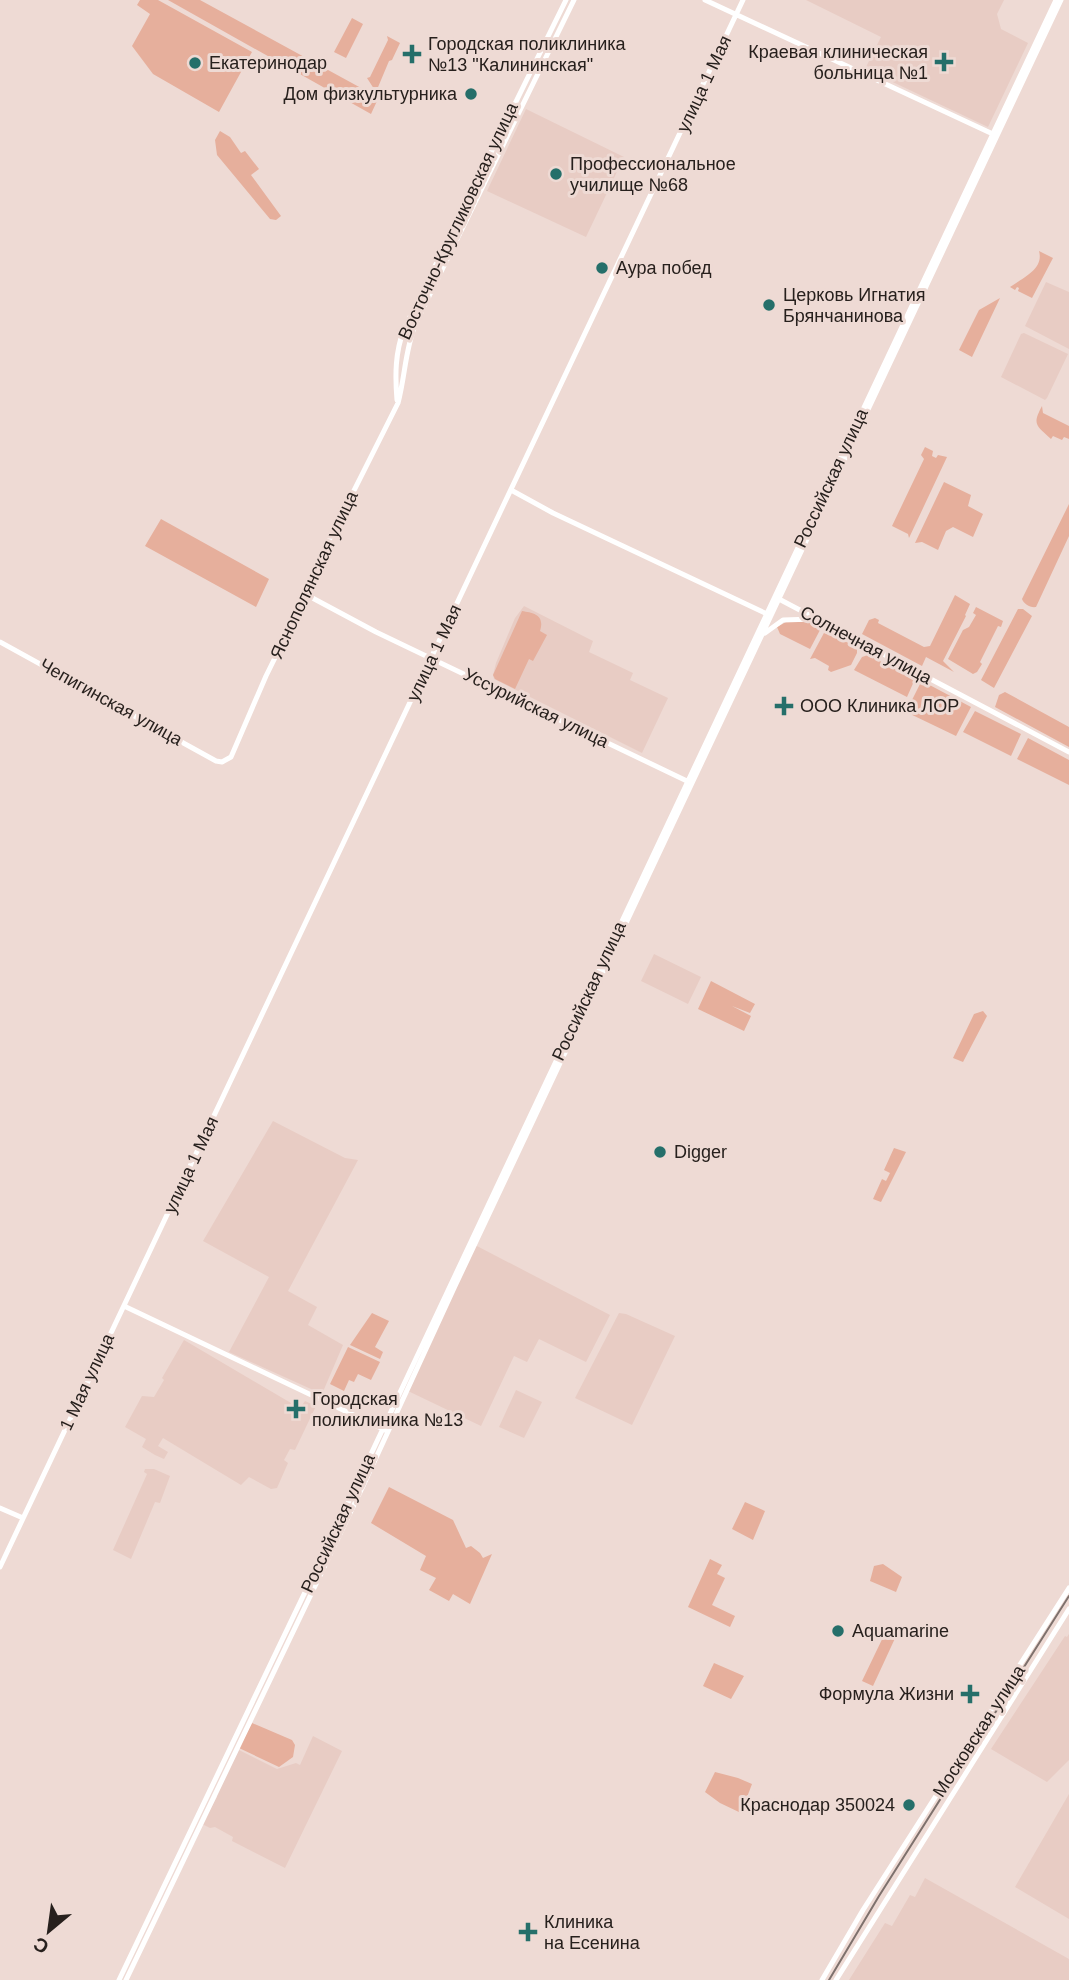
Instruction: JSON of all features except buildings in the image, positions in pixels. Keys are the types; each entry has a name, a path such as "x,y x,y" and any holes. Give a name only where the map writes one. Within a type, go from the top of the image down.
{"street":[{"name":"Восточно-Кругликовская улица","path":"398,403 397,351 408,322 566,0"},
{"name":"Восточно-Кругликовская улица","path":"398,403 404,380 405,354 415,325 574,0"},
{"path":"705,0 996,135"},
{"name":"улица 1 Мая","path":"123,1307 743,0"},
{"name":"Российская улица","path":"690,782 761,638 777,598 1058,0"},
{"path":"408,322 415,325"},
{"name":"Яснополянская улица","path":"222,762 231,757 236,748 310,578 398,403"},
{"path":"511,490 553,513 766,614"},
{"name":"Уссурийская улица","path":"305,594 690,782"},
{"name":"Российская улица","path":"119,1980 385,1430 690,782 766,614 777,598"},
{"name":"Солнечная улица","path":"777,598 1069,752"},
{"path":"761,638 783,620 817,619"},
{"name":"Чепигинская улица","path":"0,642 222,762"},
{"path":"123,1307 385,1430"},
{"name":"1 Мая улица","path":"23,1518 123,1307"},
{"name":"Российская улица","path":"126,1980 252,1714 296,1629 385,1430"},
{"path":"0,1508 23,1518 0,1567"},
{"name":"Московская улица","path":"822,1980 863,1910 1069,1588"},
{"name":"Московская улица","path":"836,1980 1069,1609"}],"shaded area":[{"name":"Екатеринодар","path":"140,0 158,0 252,52 219,112 153,74 132,46 150,14 137,5"},
{"path":"168,0 200,0 372,94 377,101 371,114"},
{"name":"Краевая клиническая больница №1","path":"806,0 1004,0 997,14 1001,29 1028,43 988,127 865,69 881,37"},
{"path":"352,18 363,24 346,58 334,52"},
{"path":"387,36 400,43 376,92 367,78 370,77 388,40"},
{"name":"Профессиональное училище №68","path":"526,109 624,157 586,237 487,191"},
{"path":"220,131 230,137 241,153 245,151 259,169 251,175 281,216 276,220 270,219 217,155 215,140"},
{"path":"1039,251 1053,258 1032,298 1018,291 1017,287 1015,290 1010,287 1036,268"},
{"path":"1046,282 1069,292 1069,349 1025,326"},
{"path":"1000,298 972,357 959,350 979,310"},
{"path":"1021,334 1068,354 1045,400 1001,377"},
{"path":"1042,406 1043,413 1069,426 1069,439 1064,437 1062,440 1053,436 1051,439 1039,427 1036,421"},
{"path":"925,447 933,451 932,456 936,458 938,455 947,457 909,538 908,534 892,526 924,459 921,455"},
{"path":"944,482 971,495 968,506 983,514 973,537 953,527 946,531 938,550 922,542 915,543"},
{"path":"1069,504 1069,536 1036,607 1029,606 1022,599"},
{"path":"161,519 269,579 256,607 145,546"},
{"path":"955,595 970,604 943,661 954,672 926,657 922,666 862,634 869,620 875,618 879,620 878,623 924,647 930,646"},
{"path":"524,606 593,641 589,652 633,673 630,680 668,698 642,753 494,679 496,663 515,618"},
{"path":"976,607 1003,621 980,662 982,664 973,674 948,659 963,630 969,627 976,615 973,613"},
{"path":"1018,609 1023,609 1032,616 994,688 981,680"},
{"path":"522,611 540,618 540,631 547,635 533,661 529,659 515,689 495,679 493,675"},
{"path":"809,621 820,627 810,649 780,634 777,627 786,622"},
{"path":"825,631 857,648 851,665 831,672 828,670 829,666 815,658 810,659"},
{"path":"868,655 915,679 907,697 854,670 862,657"},
{"path":"921,682 971,707 956,736 906,712"},
{"path":"1005,692 1069,727 1069,747 995,707 999,695"},
{"path":"975,711 1021,734 1011,756 963,732"},
{"path":"1028,738 1069,760 1069,785 1017,759"},
{"path":"654,954 701,977 688,1004 641,981"},
{"path":"711,981 755,1004 750,1013 732,1006 751,1016 744,1031 698,1009"},
{"path":"983,1011 987,1016 963,1062 953,1058 974,1014"},
{"path":"273,1121 345,1158 358,1160 288,1291 317,1307 308,1325 343,1345 322,1394 229,1352 269,1277 203,1241"},
{"path":"894,1148 906,1152 881,1202 873,1199 882,1179 886,1181 890,1173 884,1170"},
{"path":"475,1245 610,1315 586,1362 539,1339 527,1362 514,1356 481,1426 408,1391"},
{"path":"372,1313 389,1321 375,1347 383,1352 380,1359 350,1345"},
{"path":"619,1313 675,1336 632,1425 575,1398"},
{"path":"184,1340 291,1403 294,1407 291,1412 296,1414 305,1401 316,1406 295,1450 290,1449 284,1460 288,1463 277,1488 271,1489 249,1477 241,1485 163,1438 158,1446 168,1452 164,1459 142,1447 146,1439 125,1427 142,1396 154,1397"},
{"path":"348,1347 380,1362 371,1380 358,1374 354,1382 349,1380 344,1391 330,1384"},
{"path":"516,1390 542,1402 524,1438 499,1427"},
{"path":"145,1469 154,1469 170,1476 160,1503 155,1502 131,1559 113,1550 147,1474"},
{"path":"389,1487 453,1520 466,1548 471,1546 483,1558 492,1554 470,1604 453,1594 449,1601 429,1590 436,1578 420,1570 426,1556 371,1523"},
{"path":"745,1502 765,1511 753,1540 732,1529"},
{"path":"710,1559 722,1565 717,1574 725,1578 712,1605 735,1616 730,1627 688,1607"},
{"path":"883,1564 902,1577 896,1592 870,1581 874,1566"},
{"path":"887,1629 897,1634 873,1686 862,1681"},
{"path":"1069,1634 1069,1760 1047,1782 991,1749 1065,1636"},
{"path":"714,1663 744,1676 731,1699 703,1686"},
{"path":"252,1723 292,1740 295,1745 293,1757 279,1767 239,1748"},
{"path":"313,1736 342,1751 285,1868 232,1841 233,1837 215,1827 202,1824 217,1797 215,1795 237,1749 277,1769 296,1763 300,1765"},
{"path":"715,1772 752,1784 741,1813 705,1792"},
{"path":"1069,1794 1069,1919 1015,1887"},
{"path":"925,1878 1069,1959 1069,1980 849,1980 885,1923 892,1926 910,1895 915,1897"}],"tram line":[{"path":"829,1980 879,1896 1069,1596"}],"place":[{"name":"Городская поликлиника №13 \"Калининская\"","path":"412,54"},
{"name":"Краевая клиническая больница №1","path":"944,62"},
{"name":"Екатеринодар","path":"195,63"},
{"name":"Дом физкультурника","path":"471,94"},
{"name":"Профессиональное училище №68","path":"556,174"},
{"name":"Аура побед","path":"602,268"},
{"name":"Церковь Игнатия Брянчанинова","path":"769,305"},
{"name":"ООО Клиника ЛОР","path":"784,706"},
{"name":"Digger","path":"660,1152"},
{"name":"Городская поликлиника №13","path":"296,1409"},
{"name":"Aquamarine","path":"838,1631"},
{"name":"Формула Жизни","path":"970,1694"},
{"name":"Краснодар 350024","path":"909,1805"},
{"name":"Клиника на Есенина","path":"528,1932"}]}
